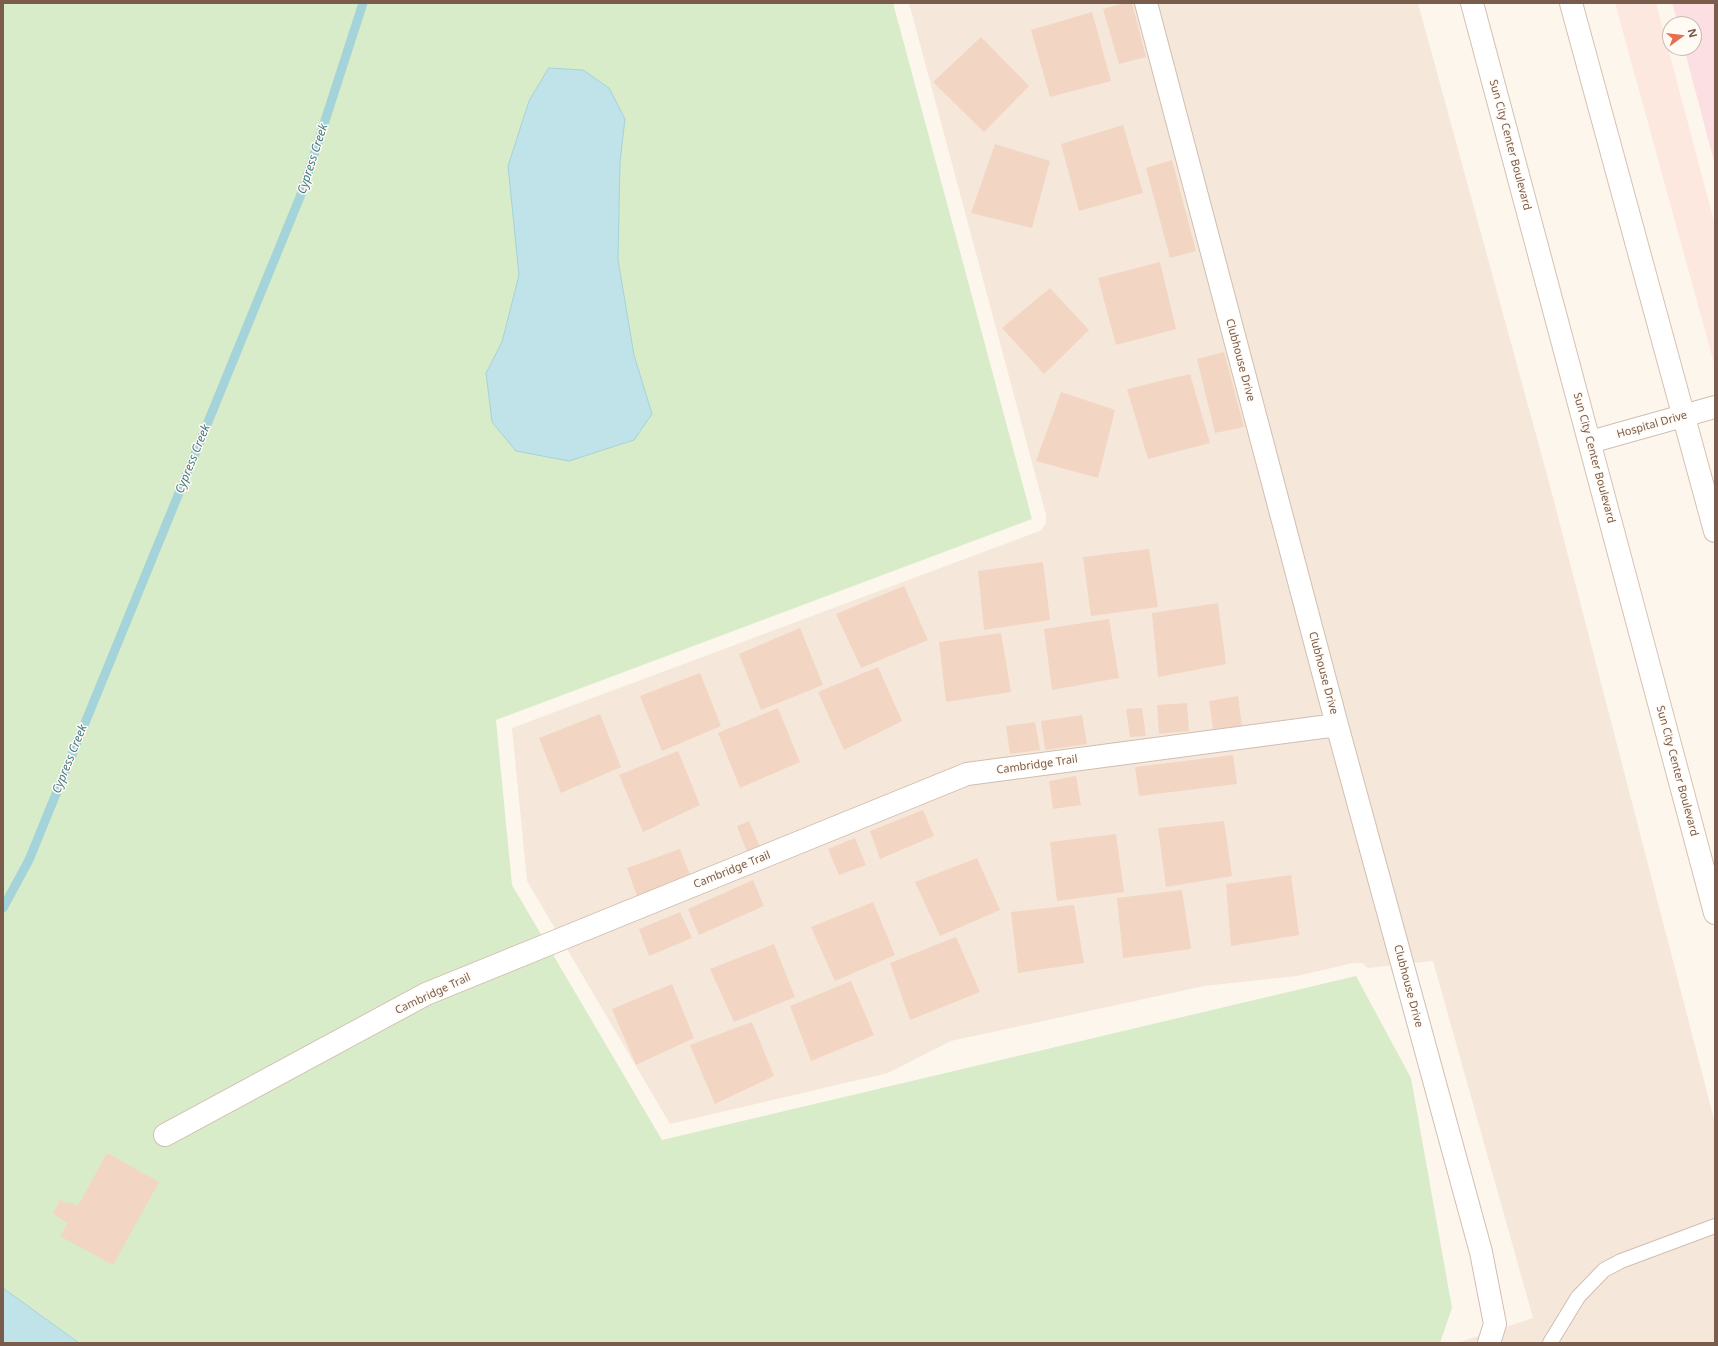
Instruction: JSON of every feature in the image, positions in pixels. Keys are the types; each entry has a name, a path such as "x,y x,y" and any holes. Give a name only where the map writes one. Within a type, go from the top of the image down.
{"street":[{"name":"Clubhouse Drive","path":"1146,3 1337,725 1481,1252 1495,1324 1489,1343"},
{"name":"Sun City Center Boulevard","path":"1472,3 1715,913"},
{"path":"1571,3 1715,531"},
{"name":"Hospital Drive","path":"1590,442 1715,407"},
{"name":"Cambridge Trail","path":"165,1134 426,994 967,774 1337,725"}],"lane":[{"path":"1550,1343 1578,1298 1604,1270 1621,1261 1715,1226"}],"shaded area":[{"path":"909,3 1418,3 1549,482 1715,1123 1715,1343 1457,1343 1533,1318 1433,961 1368,968 1362,963 1353,963 1297,976 1204,986 951,1041 888,1073 670,1124 527,881 512,728 1037,532 1041,530 1046,523 1046,515"},
{"path":"1615,3 1656,3 1662,26 1662,56 1670,56 1715,225 1715,367"},
{"path":"1672,3 1715,3 1715,165 1686,56 1702,56 1702,16 1676,16"}],"green space":[{"path":"3,3 893,3 1032,519 496,720 512,885 662,1140 1356,976 1411,1078 1452,1308 1440,1343 79,1343 3,1288"}],"water":[{"path":"549,68 583,70 609,88 625,119 620,162 618,260 634,355 652,414 634,440 569,461 516,451 492,422 486,373 502,342 519,275 508,166 529,101"},
{"path":"3,1288 79,1343 3,1343"}],"building":[{"path":"1124,3 1132,3 1146,57 1119,64 1103,9"},
{"path":"1092,12 1111,81 1050,97 1031,30"},
{"path":"981,37 1029,86 984,132 933,82"},
{"path":"1123,125 1143,193 1079,211 1061,144"},
{"path":"995,144 1050,161 1032,228 971,213"},
{"path":"1172,160 1196,251 1170,258 1146,168"},
{"path":"1160,262 1176,329 1116,345 1098,278"},
{"path":"1050,288 1089,330 1044,374 1002,328"},
{"path":"1224,352 1244,427 1215,433 1197,359"},
{"path":"1190,374 1210,443 1148,459 1127,389"},
{"path":"1061,392 1115,410 1098,478 1036,461"},
{"path":"1149,549 1158,607 1091,616 1083,557"},
{"path":"1043,562 1050,620 984,630 978,571"},
{"path":"904,586 928,640 861,668 836,614"},
{"path":"1218,603 1226,664 1158,677 1152,613"},
{"path":"1109,619 1119,678 1052,690 1044,629"},
{"path":"800,628 823,685 761,710 739,654"},
{"path":"1001,633 1011,692 946,702 939,642"},
{"path":"878,667 902,721 844,750 818,692"},
{"path":"700,673 721,726 662,751 640,696"},
{"path":"1238,696 1242,726 1213,729 1209,701"},
{"path":"1187,703 1189,731 1159,734 1157,705"},
{"path":"778,708 800,762 740,788 718,733"},
{"path":"1142,708 1146,736 1130,737 1126,709"},
{"path":"600,714 621,767 561,793 539,738"},
{"path":"1082,715 1087,744 1045,750 1041,721"},
{"path":"1035,722 1040,750 1010,754 1006,726"},
{"path":"678,751 700,805 643,832 619,775"},
{"path":"1233,755 1237,784 1139,796 1135,767"},
{"path":"1076,776 1081,805 1053,809 1049,781"},
{"path":"923,810 934,836 880,859 870,831"},
{"path":"749,821 760,847 747,852 737,826"},
{"path":"1224,821 1232,876 1166,887 1158,828"},
{"path":"1116,834 1124,892 1057,901 1050,842"},
{"path":"855,838 866,865 839,875 828,849"},
{"path":"680,849 690,875 637,896 627,868"},
{"path":"977,858 1000,910 940,936 915,882"},
{"path":"1291,875 1299,935 1231,946 1226,884"},
{"path":"753,880 764,906 699,935 688,909"},
{"path":"1182,890 1191,949 1123,958 1117,898"},
{"path":"873,902 895,955 835,981 811,927"},
{"path":"1074,905 1084,963 1018,973 1011,912"},
{"path":"680,912 692,938 649,956 639,929"},
{"path":"956,937 980,992 910,1020 890,963"},
{"path":"774,944 795,997 734,1022 710,969"},
{"path":"851,981 874,1035 811,1061 790,1006"},
{"path":"672,984 694,1038 636,1065 612,1009"},
{"path":"752,1022 774,1076 715,1104 690,1045"},
{"path":"107,1153 159,1182 113,1265 60,1236 68,1223 53,1214 60,1200 67,1204 69,1202 78,1206"}],"waterway":[{"name":"Cypress Creek","path":"3,908 29,860 302,192 363,3"}]}
